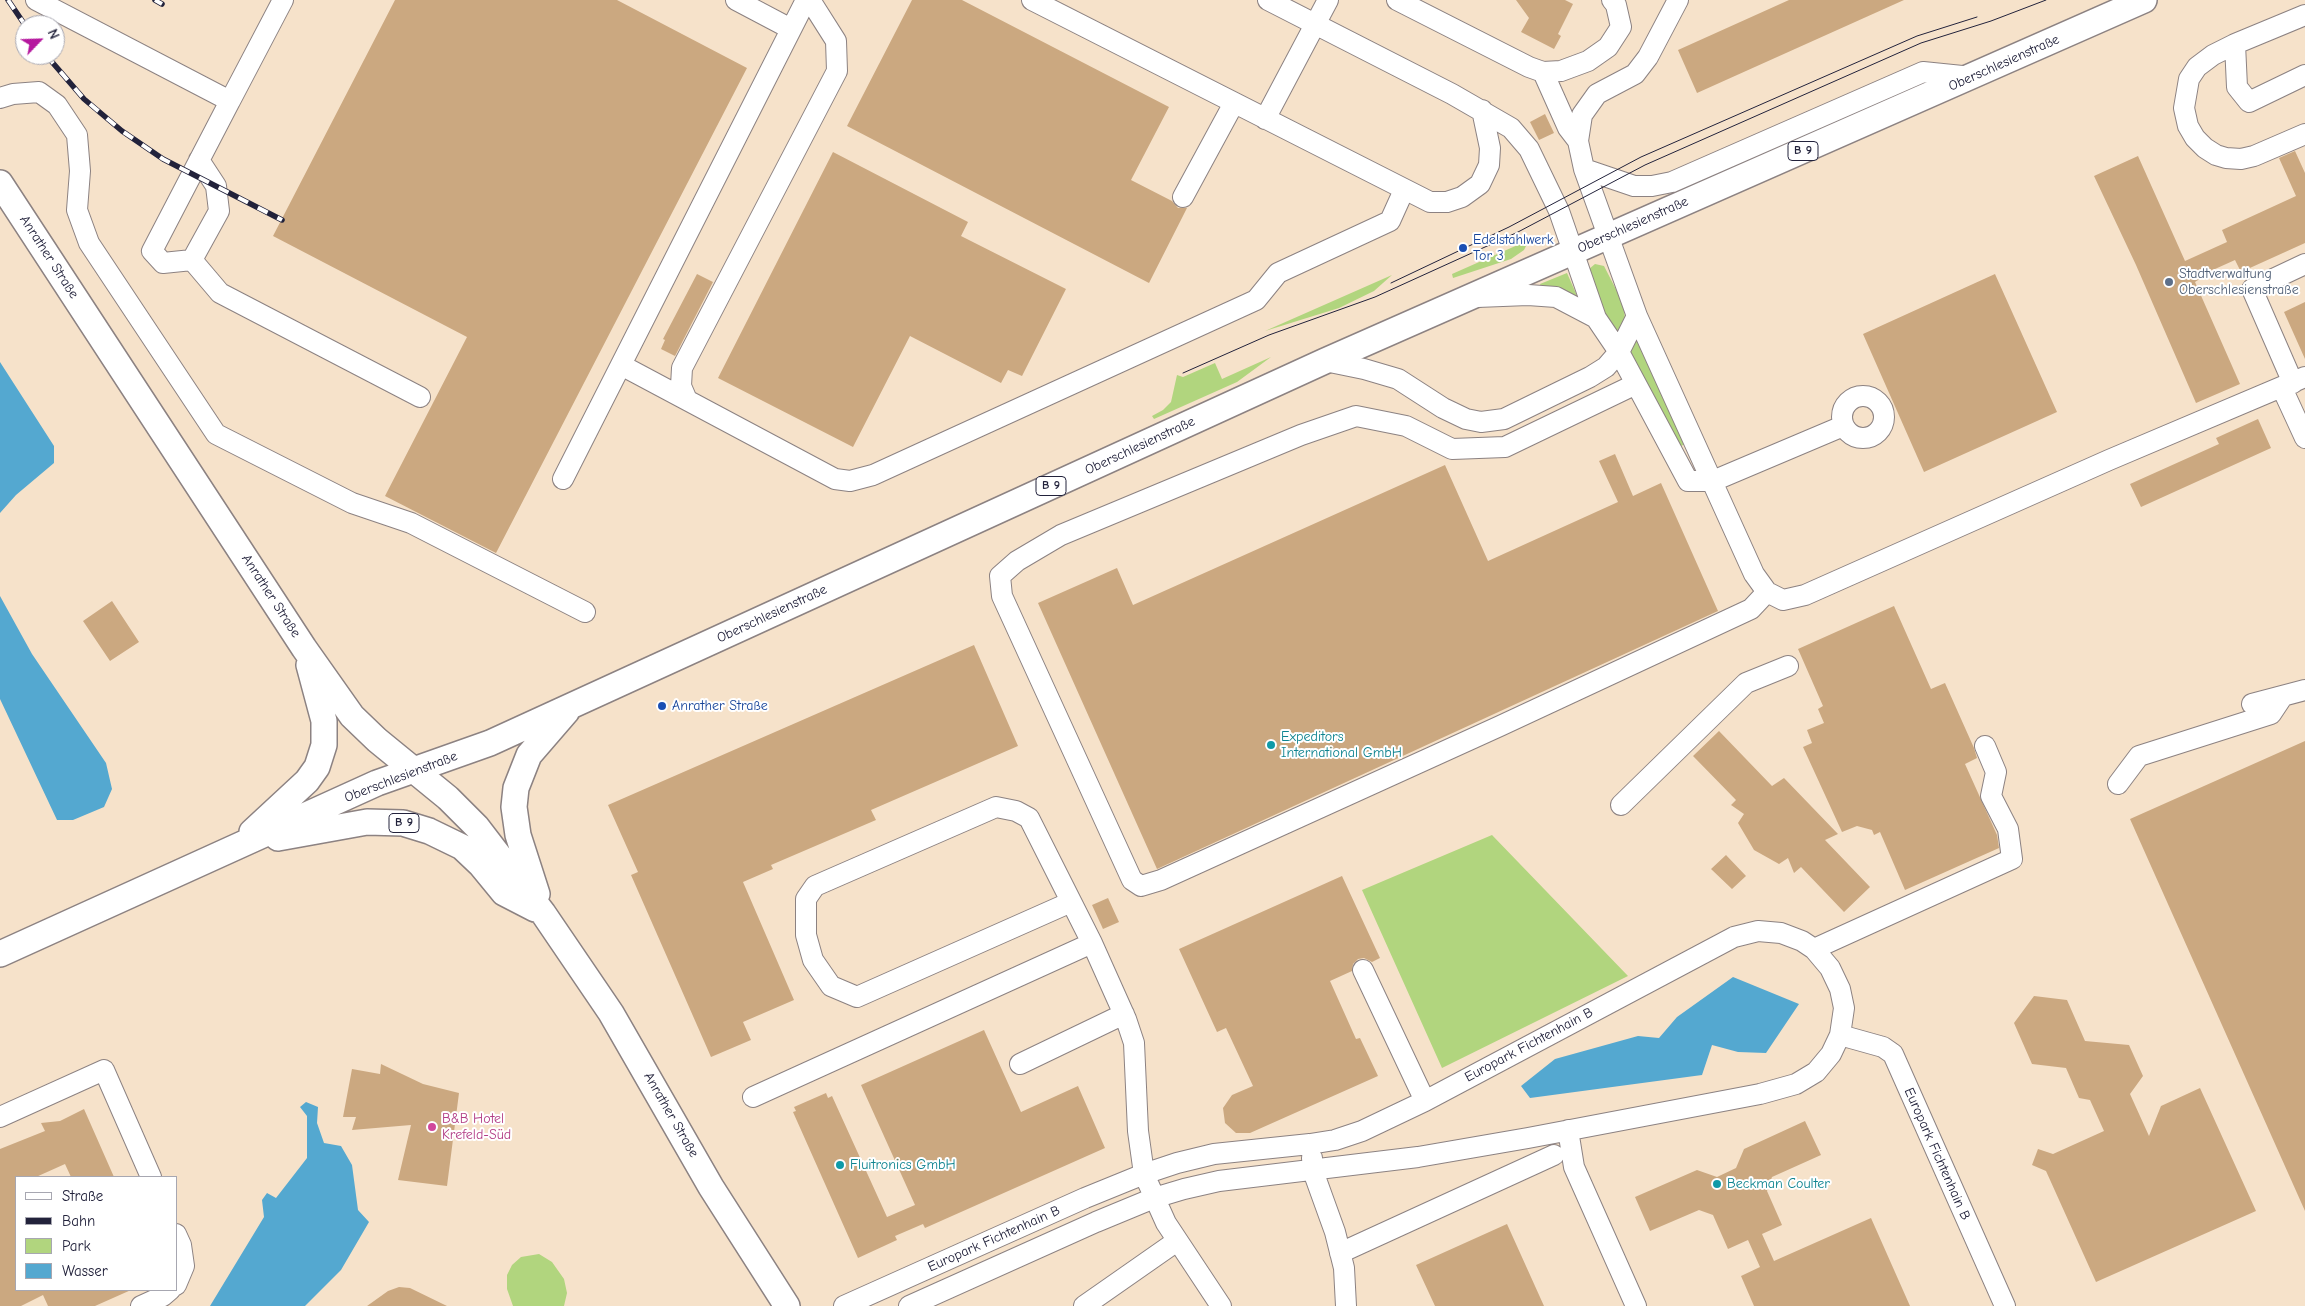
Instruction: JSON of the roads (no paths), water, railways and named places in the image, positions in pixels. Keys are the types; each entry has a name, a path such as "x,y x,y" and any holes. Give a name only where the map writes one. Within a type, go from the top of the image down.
{"main road":[{"name":"Oberschlesienstraße","path":"0,954 377,783 490,743 1325,361 2144,0"},
{"name":"Anrather Straße","path":"0,183 304,648 352,716 414,771 448,798 477,827 543,913 611,1013 711,1186 787,1306"},
{"path":"238,845 307,781 317,768 324,745 324,721 304,648"},
{"path":"543,913 518,835 514,807 516,788 529,755 572,706"},
{"name":"B 9","path":"238,845 367,822 403,823 428,831 462,847 482,865 504,893 543,913"}],"street":[{"path":"36,0 230,101"},
{"path":"192,260 164,263 152,251 283,0"},
{"path":"736,0 791,29"},
{"path":"562,478 806,0"},
{"path":"687,400 681,386 682,368 837,71 836,41 810,0"},
{"path":"1032,0 1430,202 1447,202 1462,197 1480,184 1489,165 1490,148 1482,110"},
{"path":"1268,0 1482,110 1512,128 1529,149 1559,211 1596,318 1619,352 1688,480 1713,480 1843,426"},
{"path":"1265,119 1328,0"},
{"path":"1397,0 1529,67 1543,72 1562,71 1588,61 1608,47 1622,27 1616,5 1612,0"},
{"path":"1678,0 1648,57 1635,74 1597,94 1582,115 1578,141 1584,170 1637,316 1754,574 1767,592 1783,600 1805,595 2109,460 2293,383"},
{"path":"2305,15 2234,44 2213,55 2197,67 2189,80 2184,108 2188,126 2196,138 2216,155 2241,159 2254,156 2305,134"},
{"path":"2234,44 2237,87 2249,102 2305,75"},
{"path":"1543,72 1568,128 1578,141"},
{"path":"1584,170 1634,186 1652,186 1672,182 1923,72 1972,77"},
{"path":"0,98 13,94 39,92 57,105 78,135 80,170 76,210 89,243 216,434 352,503 411,523 584,612"},
{"path":"1183,197 1234,103"},
{"path":"192,260 219,211 216,186 199,160"},
{"path":"621,365 835,479 850,481 865,477 1256,300 1278,273 1390,221 1404,190"},
{"path":"192,260 220,293 420,397"},
{"path":"2305,264 2252,289 2293,383 2305,438"},
{"path":"1470,297 1528,295 1556,297 1596,318"},
{"path":"1325,361 1364,369 1398,379 1443,408 1466,419 1482,422 1504,419 1590,378 1606,367 1619,352 1637,316"},
{"path":"1636,384 1505,447 1452,449 1406,426 1356,416 1301,435 1060,535 1017,561 1000,576 1002,596 1132,880 1141,886 1179,872 1751,609 1767,592"},
{"path":"1621,805 1746,683 1788,666"},
{"path":"2252,704 2305,690"},
{"path":"2118,784 2138,756 2271,714 2283,696"},
{"path":"1814,949 2012,859 2008,829 1991,796 1996,772 1984,746"},
{"path":"1071,902 858,997 831,986 812,960 806,936 806,899 815,886 996,807 1016,811 1029,818 1071,902 1092,944 1124,1014 1134,1043 1138,1131 1144,1174 1154,1198 1177,1241 1214,1303"},
{"name":"Europark Fichtenhain B","path":"844,1306 1144,1174 1214,1154 1310,1144 1335,1140 1362,1131 1425,1101 1700,953 1734,937 1758,931 1780,933 1802,941 1814,949 1830,968 1840,989 1844,1008 1840,1035 1831,1054 1816,1072 1796,1084 1760,1094 1418,1157 1219,1181 1154,1198 909,1306"},
{"path":"753,1097 1092,944"},
{"path":"1362,970 1425,1101"},
{"path":"1020,1064 1124,1014"},
{"name":"Europark Fichtenhain B","path":"1840,1035 1883,1046 1893,1054 2004,1306"},
{"path":"0,1117 104,1070 151,1176"},
{"path":"1568,1130 1574,1167 1636,1306"},
{"path":"1310,1144 1313,1170 1335,1232 1344,1268 1346,1306"},
{"path":"1340,1253 1554,1155"},
{"path":"178,1238 182,1245 184,1266 178,1280"},
{"path":"1084,1306 1177,1241"},
{"path":"141,1306 163,1296 169,1291"}],"water":[{"path":"0,362 54,446 54,463 16,495 0,513"},
{"path":"0,596 32,654 106,763 112,789 104,807 73,820 57,820 0,699"},
{"path":"1733,977 1799,1004 1766,1053 1738,1052 1712,1045 1702,1075 1530,1098 1521,1086 1555,1059 1638,1036 1659,1038 1677,1017"},
{"path":"306,1102 318,1107 317,1123 324,1143 341,1146 352,1165 358,1210 369,1222 341,1270 305,1306 210,1306 264,1217 262,1200 267,1193 276,1198 307,1158 307,1116 300,1107"}],"tram line":[{"path":"1183,373 1269,335 1375,297 1518,232 1645,165 1921,43 1991,21 2046,0"},
{"path":"1391,283 1509,227 1641,157 1917,36 1977,17"}],"railway":[{"path":"8,0 18,15"},
{"path":"155,0 162,4"},
{"path":"55,65 84,99 122,131 163,159 282,220"}],"place":[{"name":"Edelstahlwerk Tor 3","path":"1463,248"},
{"name":"Stadtverwaltung Oberschlesienstraße","path":"2169,282"},
{"name":"Anrather Straße","path":"662,706"},
{"name":"Expeditors International GmbH","path":"1271,745"},
{"name":"B&B Hotel Krefeld-Süd","path":"432,1127"},
{"name":"Fluitronics GmbH","path":"840,1165"},
{"name":"Beckman Coulter","path":"1717,1184"}]}
